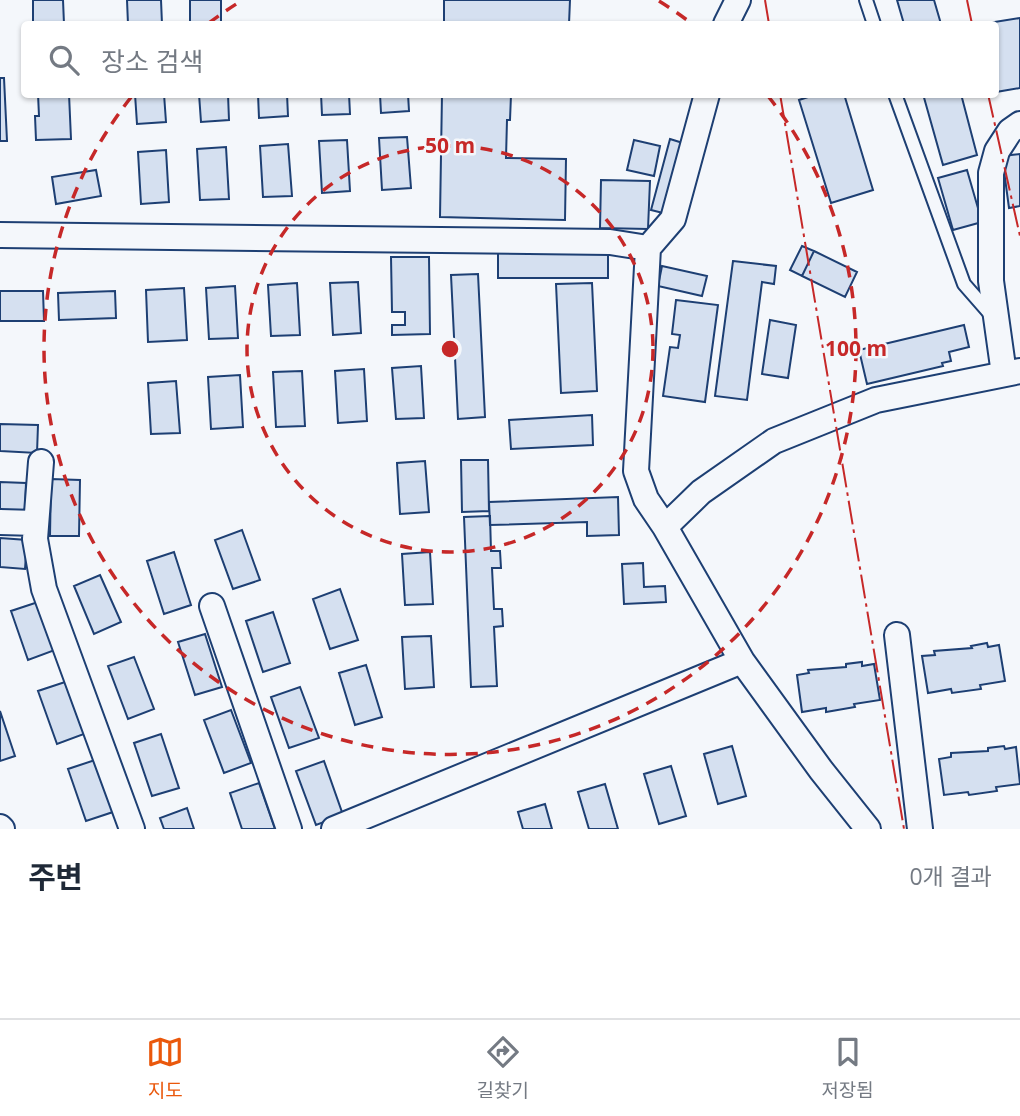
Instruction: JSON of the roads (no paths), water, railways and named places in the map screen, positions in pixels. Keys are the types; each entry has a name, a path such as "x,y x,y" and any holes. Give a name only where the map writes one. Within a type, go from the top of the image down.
{"street":[{"path":"728,21 738,0"},
{"path":"706,98 673,219 648,248 636,471 646,499 742,661 821,770 868,829"},
{"path":"665,527 701,492 774,441 876,400 1012,372 996,322 991,281 991,173 997,151 1010,131 1020,124"},
{"path":"0,235 610,242 648,248"},
{"path":"41,462 35,540 44,589 132,829"},
{"path":"0,522 36,523"},
{"path":"212,606 289,829"},
{"path":"897,635 920,829"},
{"path":"334,829 742,661"}],"lane":[{"path":"866,0 873,21"},
{"path":"896,98 964,285 996,322"}]}
